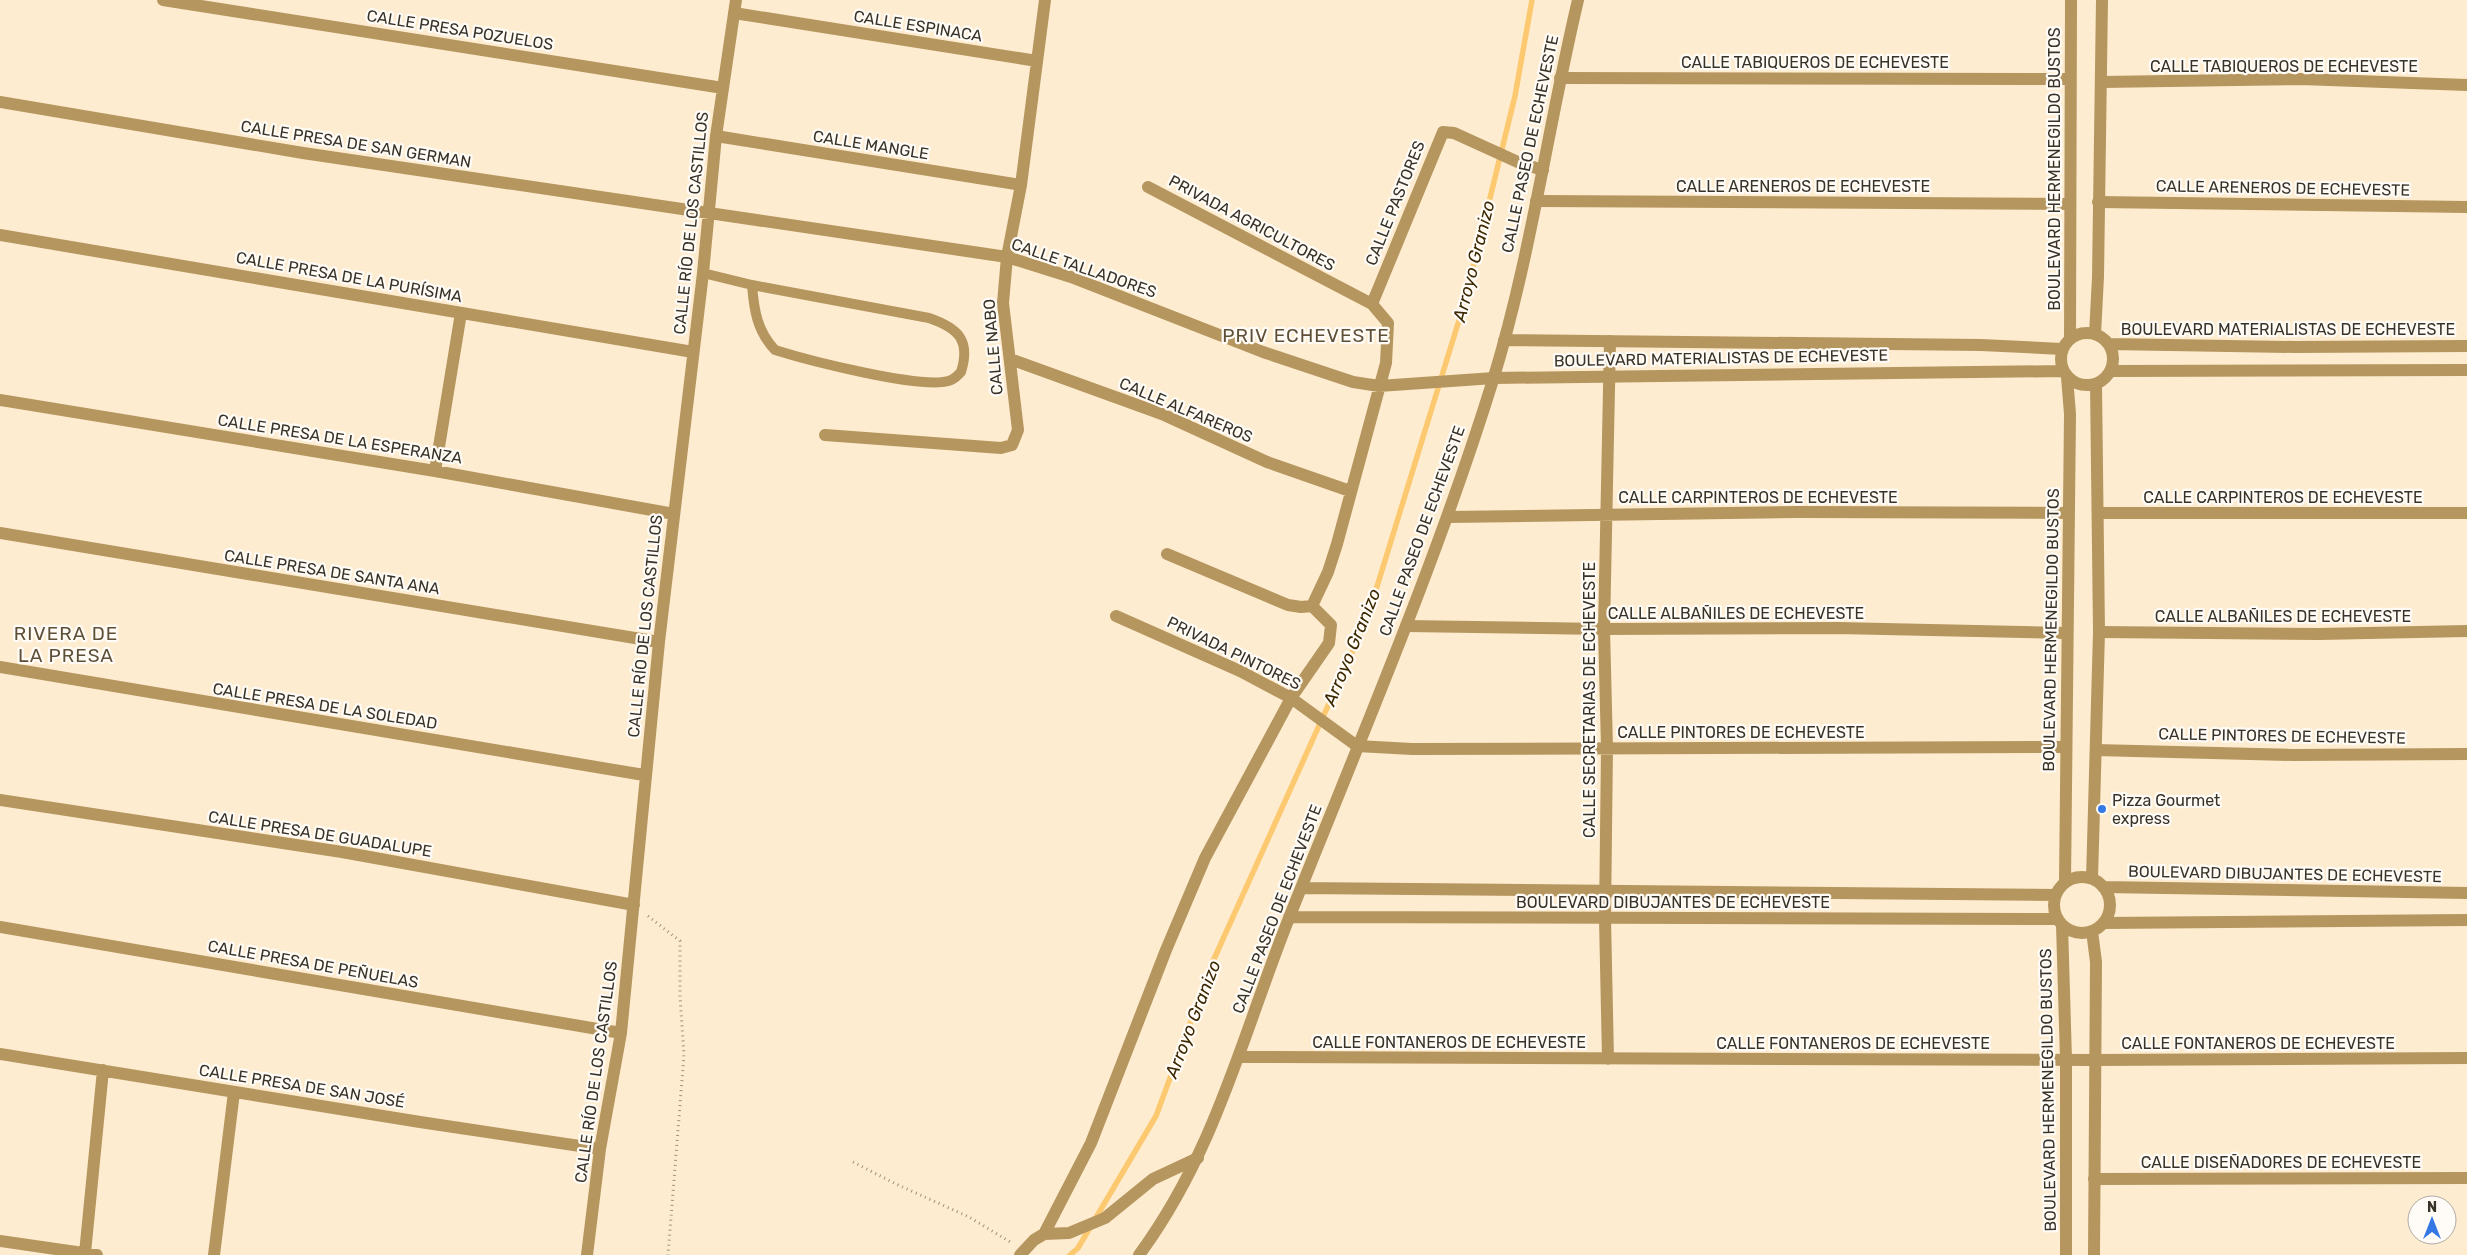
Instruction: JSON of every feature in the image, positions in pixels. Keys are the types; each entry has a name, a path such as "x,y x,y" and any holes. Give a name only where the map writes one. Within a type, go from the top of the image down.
{"street":[{"name":"CALLE PRESA POZUELOS","path":"163,0 723,88"},
{"name":"CALLE NABO","path":"826,436 1000,448 1012,445 1018,430 1004,303 1007,257 1021,185 1045,0"},
{"name":"CALLE PASEO DE ECHEVESTE","path":"1139,1255 1164,1221 1198,1158 1219,1112 1289,917 1448,517 1494,378 1504,340 1543,170 1560,78 1578,0"},
{"name":"BOULEVARD HERMENEGILDO BUSTOS","path":"2066,344 2070,204 2071,0"},
{"path":"2095,334 2098,277 2102,0"},
{"name":"CALLE RÍO DE LOS CASTILLOS","path":"588,1255 600,1149 621,1034 658,642 703,273 707,213 716,136 735,6"},
{"name":"CALLE ESPINACA","path":"735,6 1037,61"},
{"name":"CALLE TABIQUEROS DE ECHEVESTE","path":"1560,78 2070,79"},
{"name":"CALLE TABIQUEROS DE ECHEVESTE","path":"2100,82 2301,79 2467,85"},
{"name":"CALLE PRESA DE SAN GERMAN","path":"0,102 303,154 707,213"},
{"name":"CALLE PASTORES","path":"1372,304 1441,134 1449,132 1543,170"},
{"name":"CALLE MANGLE","path":"716,136 1021,185"},
{"name":"PRIVADA AGRICULTORES","path":"1148,186 1372,304 1388,323 1386,385"},
{"name":"CALLE ARENEROS DE ECHEVESTE","path":"1536,200 2070,204"},
{"name":"CALLE ARENEROS DE ECHEVESTE","path":"2098,202 2467,208"},
{"name":"CALLE TALLADORES","path":"707,213 1007,257 1071,277 1334,377 1386,385"},
{"name":"CALLE PRESA DE LA PURÍSIMA","path":"1,238 693,352"},
{"path":"435,471 461,313"},
{"path":"2082,333 2095,334 2108,344 2114,357 2111,371 2105,379 2096,384 2080,385 2065,374 2060,357 2066,344 2082,333"},
{"name":"BOULEVARD MATERIALISTAS DE ECHEVESTE","path":"1504,340 2066,344"},
{"name":"CALLE SECRETARIAS DE ECHEVESTE","path":"1608,1059 1605,918 1607,748 1604,629 1610,341"},
{"name":"BOULEVARD MATERIALISTAS DE ECHEVESTE","path":"2108,344 2295,347 2467,346"},
{"name":"CALLE ALFAREROS","path":"1010,359 1162,414 1267,462 1350,491"},
{"path":"2111,371 2467,370"},
{"name":"BOULEVARD HERMENEGILDO BUSTOS","path":"2065,374 2070,414 2065,883"},
{"name":"BOULEVARD MATERIALISTAS DE ECHEVESTE","path":"1386,385 1494,378 1608,375 2065,374"},
{"path":"2092,879 2099,632 2096,384"},
{"path":"1312,606 1328,572 1350,491 1386,385"},
{"name":"CALLE PRESA DE LA ESPERANZA","path":"0,400 435,471 674,514"},
{"name":"CALLE CARPINTEROS DE ECHEVESTE","path":"1448,517 1606,514 2068,513"},
{"name":"CALLE CARPINTEROS DE ECHEVESTE","path":"2098,513 2467,513"},
{"name":"CALLE PRESA DE SANTA ANA","path":"0,533 658,642"},
{"path":"1167,554 1288,605 1312,606"},
{"path":"1022,1252 1044,1234 1091,1143 1166,950 1205,858 1291,698 1329,643 1331,625 1312,606"},
{"name":"PRIVADA PINTORES","path":"1116,616 1240,671 1291,698 1306,707 1357,746"},
{"name":"CALLE ALBAÑILES DE ECHEVESTE","path":"1406,626 1604,629 1838,628 2067,633"},
{"name":"CALLE ALBAÑILES DE ECHEVESTE","path":"2099,632 2319,634 2467,631"},
{"name":"CALLE PRESA DE LA SOLEDAD","path":"0,667 644,775"},
{"name":"CALLE PINTORES DE ECHEVESTE","path":"1357,746 1412,749 2065,747"},
{"name":"CALLE PINTORES DE ECHEVESTE","path":"2096,750 2293,755 2467,754"},
{"name":"CALLE PRESA DE GUADALUPE","path":"0,800 342,852 634,905"},
{"path":"2083,877 2092,879 2103,887 2110,901 2110,909 2103,923 2092,931 2076,933 2060,922 2054,912 2056,895 2065,883 2083,877"},
{"name":"BOULEVARD DIBUJANTES DE ECHEVESTE","path":"2103,887 2467,893"},
{"name":"BOULEVARD DIBUJANTES DE ECHEVESTE","path":"1301,888 2056,895"},
{"name":"BOULEVARD DIBUJANTES DE ECHEVESTE","path":"1289,917 2060,922"},
{"path":"2103,923 2467,920"},
{"name":"BOULEVARD HERMENEGILDO BUSTOS","path":"2060,922 2066,1059 2066,1255"},
{"name":"CALLE PRESA DE PEÑUELAS","path":"0,927 621,1034"},
{"path":"2092,931 2096,962 2094,1255"},
{"name":"CALLE PRESA DE SAN JOSÉ","path":"0,1054 600,1149"},
{"name":"CALLE FONTANEROS DE ECHEVESTE","path":"1240,1057 2096,1060 2467,1058"},
{"path":"0,1240 91,1254 103,1070"},
{"path":"214,1255 234,1092"},
{"path":"1044,1234 1068,1233 1105,1218 1153,1179 1198,1158"},
{"name":"CALLE DISEÑADORES DE ECHEVESTE","path":"2094,1179 2467,1178"}],"lane":[{"path":"703,273 752,285 929,318 946,324 955,330 963,345 964,356 961,372 950,381 908,379 775,350 766,341 759,328 754,309 752,285"}],"path":[{"path":"634,905 680,941 680,996 684,1055 668,1255"},
{"path":"853,1162 969,1217 1022,1252"}],"waterway":[{"name":"Arroyo Granizo","path":"1070,1255 1078,1248 1156,1116 1214,959 1367,619 1464,304 1515,96 1532,0"}],"place":[{"name":"Pizza Gourmet express","path":"2102,809"}],"district":[{"name":"PRIV ECHEVESTE","path":"1306,335"},
{"name":"RIVERA DE LA PRESA","path":"66,644"}]}
